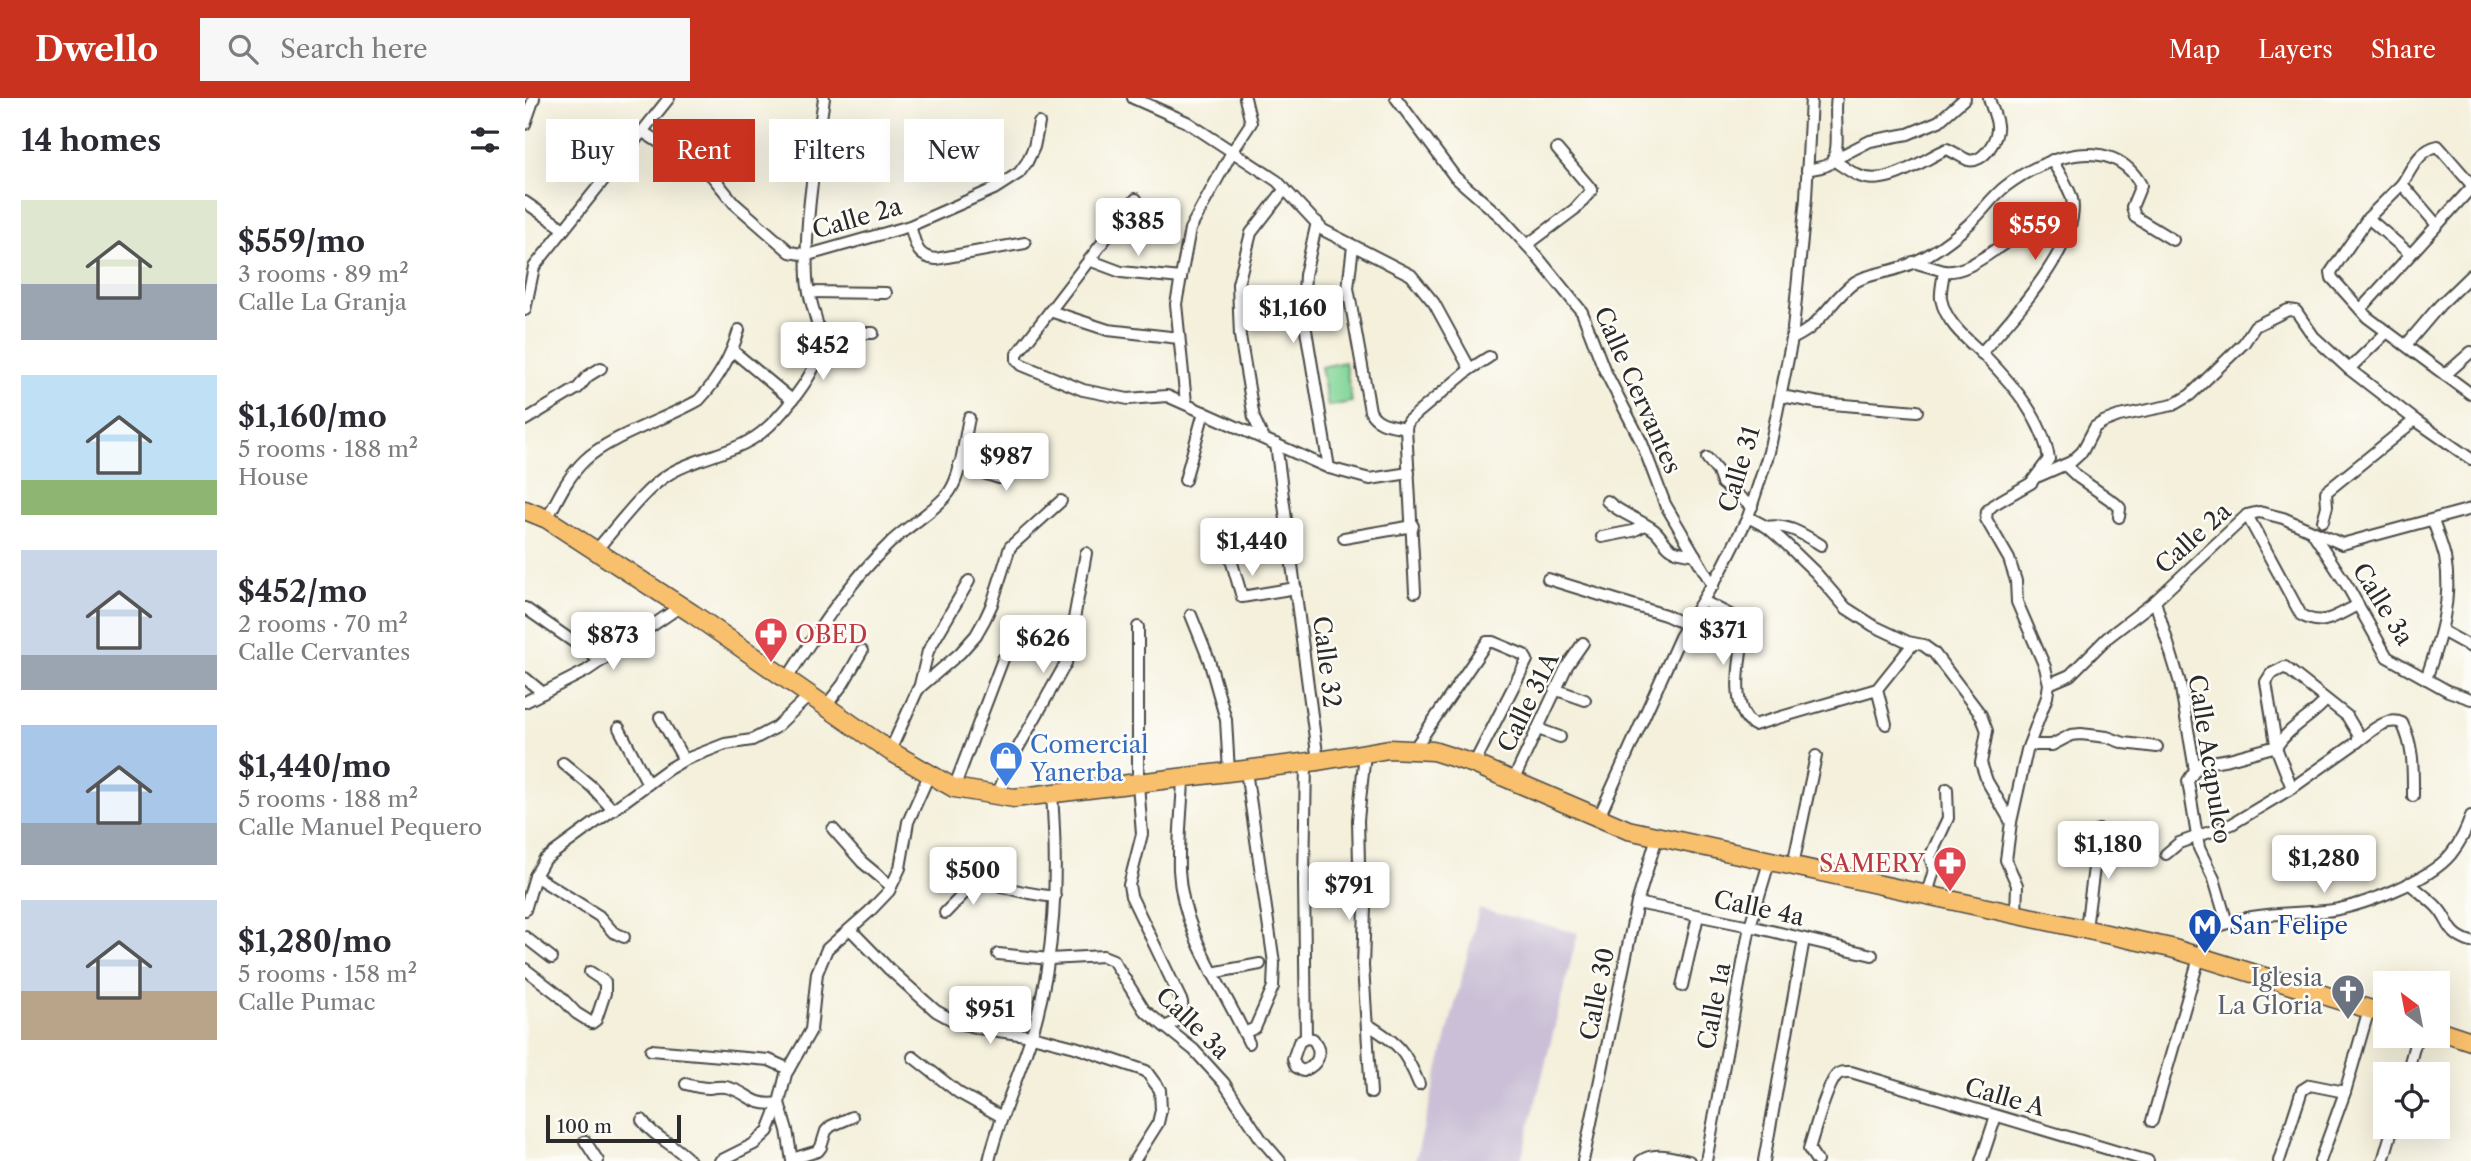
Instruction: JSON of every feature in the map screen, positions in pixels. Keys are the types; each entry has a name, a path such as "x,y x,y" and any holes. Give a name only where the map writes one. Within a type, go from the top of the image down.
{"main road":[{"path":"525,510 547,519 596,550 890,751 954,788 1014,798 1183,779 1389,749 1433,751 1473,764 1628,830 2171,947 2373,1011"},
{"path":"2450,1034 2471,1041"}],"street":[{"path":"525,124 534,98"},
{"path":"525,310 534,267 669,98"},
{"path":"596,550 656,483 672,472 713,457 761,433 806,381 818,357 820,333 806,280 810,211 824,98"},
{"path":"1186,403 1176,304 1181,278 1191,229 1232,152 1251,123 1245,98"},
{"name":"Calle Cervantes","path":"1396,98 1455,177 1501,217 1582,312 1604,369 1642,443 1665,504 1713,586"},
{"name":"Calle 31","path":"1598,819 1687,625 1713,586 1750,512 1769,452 1792,339 1811,98"},
{"path":"1833,160 1836,150 1837,98"},
{"path":"1807,170 1827,165 1870,141 1908,134 1939,121 1965,98"},
{"path":"1833,160 1859,176 1871,178 1885,177 1910,168 1947,149 1969,160 1976,160 1983,155 1997,134 1989,98"},
{"path":"1135,99 1187,122 1277,181 1323,230 1411,275 1434,303 1470,369"},
{"name":"Calle 2a","path":"643,132 712,176 734,203 790,252 808,255 910,226 994,189 1020,173 1034,147 1039,123"},
{"path":"2361,309 2471,186 2438,146 2427,148 2415,162 2402,184 2368,218 2331,272 2332,278 2361,309 2387,332 2471,394"},
{"path":"1527,245 1575,209 1592,190 1557,149"},
{"path":"1792,339 1809,329 1841,294 1858,281 1913,262 1938,248 1975,219 1996,193 2008,184 2052,160 2078,153 2101,154 2124,164 2135,174 2141,185 2131,207 2135,217 2173,240"},
{"path":"1981,353 2017,314 2057,257 2073,214 2071,198 2052,160"},
{"path":"2402,184 2437,225"},
{"path":"1263,438 1254,418 1240,336 1238,284 1251,233 1285,189"},
{"path":"1136,199 1017,354 1017,360 1022,365 1083,390 1128,399 1167,396 1329,468 1370,479 1409,473"},
{"path":"525,202 564,229"},
{"path":"2368,218 2410,254"},
{"path":"1317,222 1305,275 1303,312 1329,468"},
{"path":"910,226 920,254 926,258 936,259 1025,243"},
{"path":"1913,262 1950,272 1967,267 2007,242"},
{"path":"1353,246 1348,288 1370,411 1374,419 1381,423 1406,428"},
{"path":"1089,260 1121,272 1181,278"},
{"path":"1944,271 1941,297 1950,322 2025,402 2040,429 2049,459 2031,483 1993,505 1987,511 1986,519 2009,559 2016,581 2017,602 2045,667 2049,684 2047,697 2029,745 2011,821 2007,860 2017,886 2016,913"},
{"path":"2406,345 2440,305 2471,275"},
{"path":"809,292 886,293"},
{"path":"2036,477 2065,466 2082,452 2095,427 2119,416 2173,405 2190,395 2244,343 2255,326 2288,310 2296,311 2314,337 2349,369 2471,459"},
{"path":"1050,311 1108,330 1179,338"},
{"path":"547,519 570,477 585,459 603,447 699,400 733,351 739,330"},
{"path":"2349,369 2387,332"},
{"path":"820,333 873,333"},
{"path":"789,349 818,357"},
{"path":"733,351 792,400"},
{"path":"2445,375 2471,352"},
{"path":"1415,592 1406,428 1408,421 1470,369 1489,357"},
{"path":"525,420 578,388 588,376 601,368"},
{"path":"1781,396 1820,404 1917,411"},
{"path":"1185,480 1204,412"},
{"path":"786,680 821,626 861,573 890,543 950,492 959,466 969,418"},
{"path":"2323,521 2327,506 2326,492 2415,420"},
{"name":"Calle 32","path":"1276,444 1296,588 1312,762 1304,880 1306,1038"},
{"path":"959,466 1005,478 1030,446"},
{"path":"1707,458 1718,472 1722,483 1816,573 1846,608 1874,626 1913,644 1923,645 1934,653 1981,715 1987,731 1982,763 1987,781 2011,821"},
{"path":"2065,466 2115,503 2120,508 2119,517"},
{"path":"918,689 960,653 976,635 992,604 1012,544 1061,501"},
{"path":"1607,501 1616,510 1660,535 1665,545 1676,551 1695,555"},
{"name":"Calle 2a","path":"2049,684 2070,675 2107,638 2155,601 2246,515 2259,512 2271,515 2342,544 2471,509"},
{"path":"2246,515 2301,615 2313,622 2321,622 2358,604"},
{"path":"2426,679 2442,631 2447,603 2445,558 2433,521"},
{"path":"1602,537 1633,531 1645,525"},
{"path":"1767,527 1779,525 1821,545"},
{"path":"1344,538 1413,526"},
{"name":"Calle 3a","path":"2313,532 2387,657 2426,679 2471,699"},
{"path":"1225,539 1242,597 1296,588"},
{"path":"997,795 1014,755 1066,663 1086,553"},
{"path":"1548,579 1643,607 1687,625"},
{"path":"890,751 918,689 928,651 969,581"},
{"path":"1703,601 1745,625 1737,679 1741,704 1751,724 1755,725 1877,689 1913,644"},
{"name":"Calle Acapulco","path":"2155,601 2180,682 2195,770 2188,781 2199,848 2214,879 2227,923"},
{"path":"525,702 601,662 681,606"},
{"path":"525,608 601,662"},
{"path":"1183,779 1179,871 1185,902 1197,940 1246,1038 1255,1028 1273,986 1274,963 1226,720 1209,660 1191,615"},
{"path":"1138,627 1138,784 1142,834 1129,886 1131,896 1174,982 1184,1013 1179,1021 1165,1027"},
{"path":"2442,631 2471,647"},
{"path":"1414,749 1487,642 1493,642 1524,655 1527,660 1473,764"},
{"name":"Calle 31A","path":"1513,781 1567,666 1583,643"},
{"path":"825,707 843,684 862,651"},
{"path":"954,788 1003,659"},
{"path":"2292,788 2277,746 2266,682 2271,674 2285,667 2347,716 2359,736 2357,742"},
{"path":"525,678 543,693"},
{"path":"1877,689 1886,724"},
{"path":"1557,690 1585,700"},
{"path":"525,910 535,876 544,860 648,783 684,760 725,744 752,740 775,728 809,696"},
{"path":"2194,765 2229,760 2277,746 2283,736 2315,713 2326,700"},
{"path":"660,717 684,760"},
{"path":"2166,854 2179,843 2232,824 2292,788 2385,722 2393,720 2402,723 2409,736 2413,753 2413,796"},
{"path":"619,728 648,783"},
{"path":"1538,729 1560,737"},
{"path":"2029,745 2052,745 2071,735 2081,734 2157,747"},
{"path":"1365,753 1358,820 1359,863 1365,908 1363,967 1371,1093"},
{"path":"1793,864 1817,756"},
{"path":"563,763 592,787 613,810"},
{"path":"720,1161 754,1144 768,1132 789,1069 811,1030 817,973 827,949 851,930 891,886 900,868 908,822 929,775"},
{"path":"1927,894 1934,870 1930,857 1948,818 1947,789"},
{"path":"989,1161 1032,1036 1050,959 1057,857 1052,794"},
{"path":"2152,1121 2199,958 2211,932 2227,923 2271,914 2344,909 2409,883 2435,869 2451,855 2471,816"},
{"path":"833,829 862,862 891,886"},
{"path":"2086,928 2099,831"},
{"name":"Calle 30","path":"1583,1161 1637,903 1657,837"},
{"name":"Calle 1a","path":"1706,1161 1750,926 1770,859"},
{"path":"961,867 978,879 1032,894 1055,897"},
{"path":"535,876 599,916 613,932 624,937"},
{"path":"945,913 978,879"},
{"path":"2409,883 2437,907 2450,930 2471,942"},
{"name":"Calle 4a","path":"1637,903 1872,955"},
{"path":"1682,986 1698,916"},
{"path":"851,930 936,1011 956,1022 1075,1047 1146,1071 1160,1090 1161,1110 1158,1123 1134,1161"},
{"path":"525,937 552,958"},
{"path":"1764,1161 1804,939"},
{"name":"Calle 3a","path":"998,954 1050,959 1103,956 1113,960 1144,1010 1194,1050 1224,1083 1261,1139 1280,1161"},
{"path":"1212,973 1260,964"},
{"path":"525,969 576,1013 592,1023 596,1020 605,993 605,982 590,972"},
{"path":"2320,1161 2373,1022"},
{"path":"1367,1024 1390,1038 1406,1053 1419,1084"},
{"path":"651,1049 769,1060 789,1069"},
{"path":"913,1057 959,1093 1002,1117"},
{"name":"Calle A","path":"1817,1161 1809,1149 1830,1088 1840,1073 1851,1072 2148,1161"},
{"path":"686,1084 706,1088 723,1086 738,1090 752,1101 764,1105 779,1103"},
{"path":"2279,1161 2302,1090 2310,1085 2345,1092"},
{"path":"779,1103 792,1160 818,1151 826,1131 852,1116"},
{"path":"1981,1161 1996,1116"},
{"path":"642,1120 651,1132 677,1148 690,1161"},
{"path":"2383,1161 2389,1139"},
{"path":"585,1142 598,1161"},
{"path":"1641,1161 1655,1156 1689,1161"}],"shaded area":[{"path":"1479,909 1578,933 1521,1161 1415,1161"}],"green space":[{"path":"1345,362 1352,402 1328,406 1321,367"}],"place":[{"name":"OBED","path":"771,664"},
{"name":"Comercial Yanerba","path":"1006,788"},
{"name":"SAMERY","path":"1950,893"},
{"name":"San Felipe","path":"2205,955"},
{"name":"Iglesia La Gloria","path":"2348,1021"}]}
